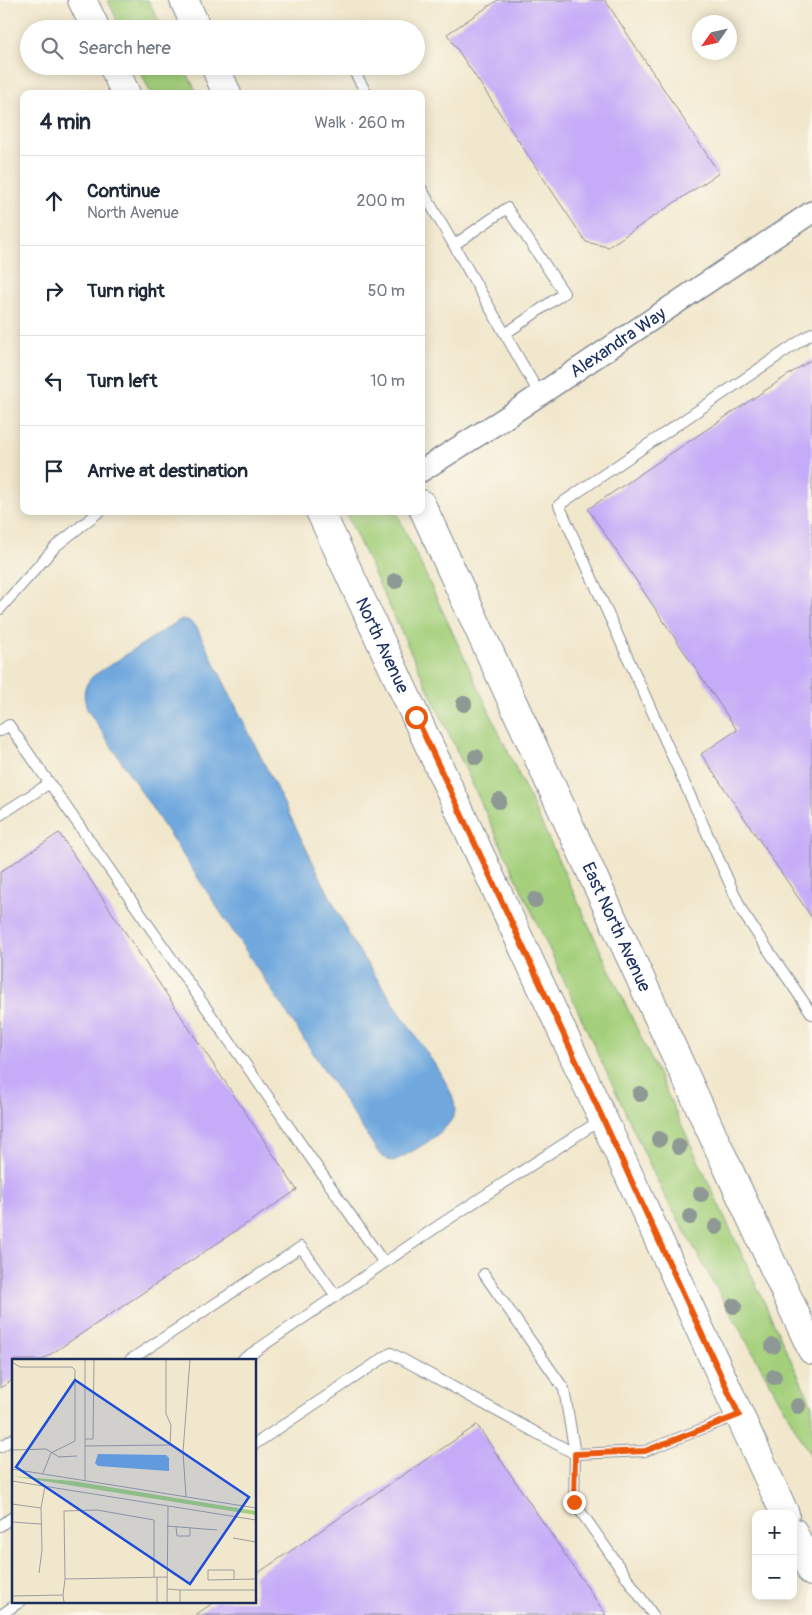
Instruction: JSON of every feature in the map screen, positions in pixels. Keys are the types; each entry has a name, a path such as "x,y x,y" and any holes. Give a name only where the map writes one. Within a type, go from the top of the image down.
{"main road":[{"path":"82,0 92,20"},
{"path":"184,0 193,20"},
{"path":"117,75 124,90"},
{"path":"219,75 225,90"},
{"name":"East North Avenue","path":"425,513 811,1348"},
{"name":"North Avenue","path":"322,515 783,1510"},
{"path":"797,1540 812,1572"}],"street":[{"name":"Alexandra Way","path":"425,468 540,395 812,212"}],"lane":[{"path":"356,75 365,90"},
{"path":"425,195 540,395"},
{"path":"454,244 507,208 564,293 505,334"},
{"path":"812,332 559,505 743,913 812,1014"},
{"path":"0,609 56,546 95,515"},
{"path":"0,731 10,725 384,1263"},
{"path":"0,815 50,783"},
{"path":"243,1359 384,1263 603,1119"},
{"path":"132,1359 301,1247 336,1296"},
{"path":"484,1274 564,1389 575,1454 574,1502 652,1615"},
{"path":"256,1443 391,1353 575,1454 645,1451 739,1415"},
{"path":"0,1447 12,1439"},
{"path":"0,1526 12,1517"},
{"path":"0,1615 20,1602"}],"green space":[{"path":"108,0 148,0 158,20 117,20"},
{"path":"142,75 188,75 196,90 149,90"},
{"path":"347,515 398,515 812,1405 812,1458 663,1193"}],"water":[{"path":"180,620 188,620 197,628 352,941 441,1074 452,1096 455,1110 453,1118 447,1125 430,1140 394,1161 387,1160 378,1152 87,709 84,691 93,676"}],"building":[{"path":"498,0 605,0 719,173 608,247 586,242 447,34"},
{"path":"812,359 812,918 701,754 737,730 588,509"},
{"path":"59,833 297,1190 44,1359 12,1359 12,1380 0,1388 0,872"},
{"path":"477,1425 606,1615 195,1615 214,1602 256,1602 256,1574"}],"route":[{"path":"416,717 739,1415 645,1451 575,1454 574,1502"}]}
